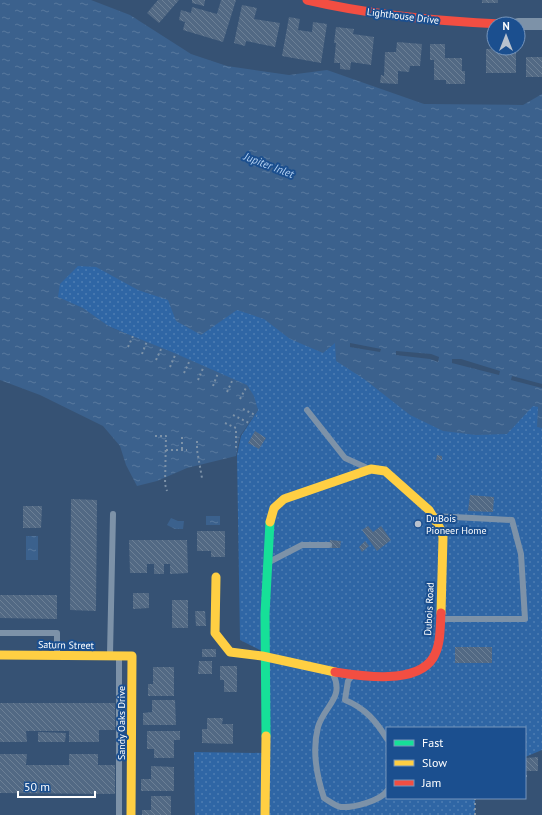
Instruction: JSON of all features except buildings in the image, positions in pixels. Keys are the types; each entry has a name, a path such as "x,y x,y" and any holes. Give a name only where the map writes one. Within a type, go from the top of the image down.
{"street":[{"name":"Lighthouse Drive","path":"307,0 360,11 407,18 486,23"},
{"path":"526,24 542,24"},
{"path":"265,815 266,579 270,516 278,503 284,499 371,469"},
{"name":"Dubois Road","path":"216,577 216,633 230,652 266,657 354,675 399,676 426,666 432,660 438,647 441,619 443,537 433,516 385,471 371,469"},
{"name":"Saturn Street","path":"0,655 132,656"},
{"name":"Sandy Oaks Drive","path":"131,815 132,656"}],"lane":[{"name":"Dubois Road","path":"307,410 345,458 371,469"},
{"path":"113,514 114,656 119,815"},
{"path":"433,516 512,520 521,554 524,587 525,619 441,619"},
{"path":"268,562 302,545 329,545"},
{"path":"0,633 57,633 57,655"},
{"path":"331,671 338,684 335,699 322,717 318,728 316,746 318,781 324,798 340,807 365,804 384,796 386,793"},
{"path":"345,700 348,681 354,675"},
{"path":"335,699 345,700 357,704 371,716 386,738"}],"path":[{"path":"128,347 133,336"},
{"path":"142,354 147,341"},
{"path":"156,360 162,347"},
{"path":"170,367 176,353"},
{"path":"184,373 190,360"},
{"path":"198,380 204,366"},
{"path":"213,386 218,373"},
{"path":"227,392 233,379"},
{"path":"240,399 247,386"},
{"path":"243,409 257,416"},
{"path":"233,415 248,423"},
{"path":"225,422 236,428 236,448 238,448"},
{"path":"154,436 166,436 165,484 167,491"},
{"path":"182,436 182,450"},
{"path":"197,441 197,450 202,478"},
{"path":"166,450 187,450"},
{"path":"475,799 475,815"}],"shaded area":[{"path":"78,265 96,266 177,286 336,342 542,384 542,750 526,757 526,727 386,727 386,799 475,799 475,815 195,815 194,752 263,753 262,651 240,640 237,455 241,436 258,410 248,387 92,319 57,298 59,284"}],"water":[{"name":"Jupiter Inlet","path":"0,0 91,0 130,15 191,54 227,66 289,75 327,70 424,104 523,105 542,94 542,428 537,427 538,407 533,406 507,434 476,435 443,431 410,415 364,379 336,361 335,343 323,353 290,339 264,319 237,310 201,335 176,321 168,300 138,290 96,267 78,266 60,284 58,297 83,308 110,327 247,385 254,396 258,410 240,436 236,456 187,468 157,481 137,486 126,465 120,446 103,426 40,395 0,380"},
{"path":"206,516 220,516 220,525 206,525"},
{"path":"171,518 178,521 184,521 183,529 175,529 167,525"},
{"path":"26,536 38,536 38,560 26,560"}],"pier":[{"path":"350,343 381,349 380,352 350,347"},
{"path":"396,351 431,354 439,357 438,362 430,359 396,355"},
{"path":"452,359 461,359 500,371 499,375 452,363"},
{"path":"512,376 542,384 542,388 511,380"}],"traffic: fast":[{"path":"266,736 265,614 270,522"}],"traffic: slow":[{"path":"270,522 274,508 284,499 371,469 385,471 429,510 441,530 443,537 441,613"},
{"path":"216,577 215,633 230,652 262,656 335,672"},
{"path":"0,655 132,656 131,815"},
{"path":"265,815 266,736"}],"traffic: jam":[{"path":"307,0 355,10 452,21 486,23"},
{"path":"335,672 387,677 414,672 425,667 436,653 440,636 441,613"}],"place":[{"name":"DuBois Pioneer Home","path":"418,524"}]}
